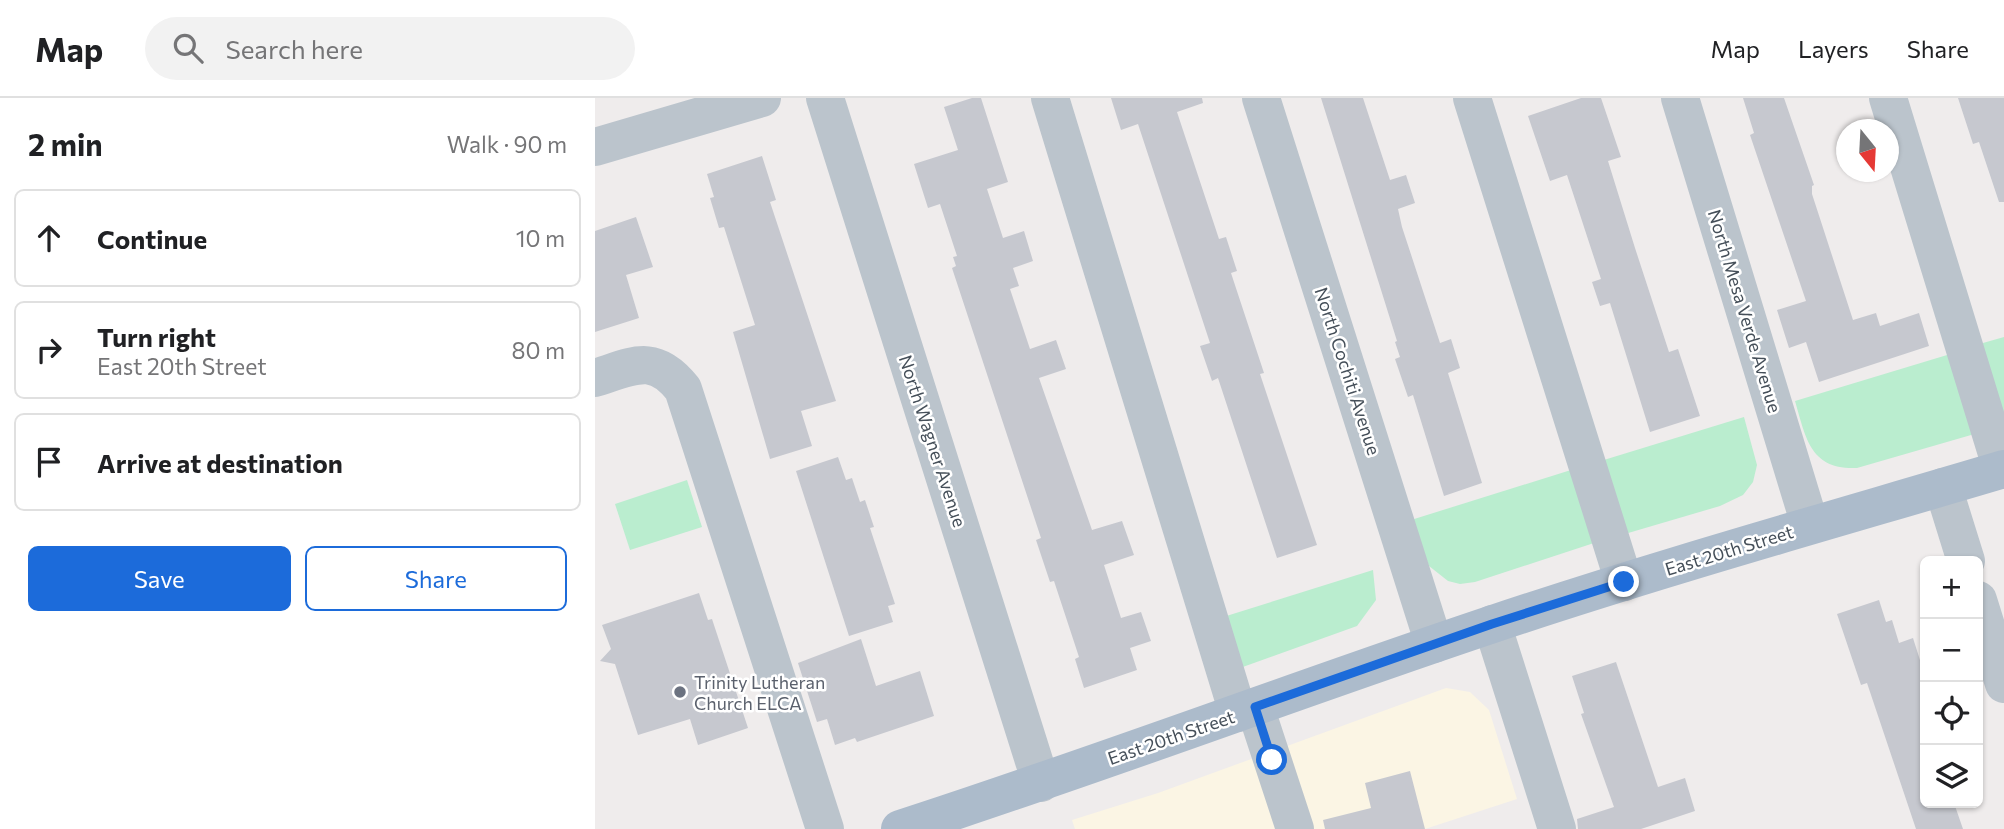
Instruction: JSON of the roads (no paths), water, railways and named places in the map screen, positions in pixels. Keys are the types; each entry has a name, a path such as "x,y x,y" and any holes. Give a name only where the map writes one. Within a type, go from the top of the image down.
{"main road":[{"name":"East 20th Street","path":"900,829 1041,783 1492,624 1810,525 2003,469"}],"street":[{"path":"595,146 762,98"},
{"name":"North Wagner Avenue","path":"825,98 1041,783"},
{"path":"1050,98 1247,710 1295,829"},
{"name":"North Cochiti Avenue","path":"1261,98 1434,644"},
{"path":"1472,98 1624,582"},
{"name":"North Mesa Verde Avenue","path":"1680,98 1810,525"},
{"path":"1888,98 2003,469"},
{"path":"595,378 641,364 659,366 671,374 683,388 825,829"},
{"path":"1943,487 1964,556"},
{"path":"1983,616 2004,684"},
{"path":"1492,624 1557,829"}],"place":[{"name":"Trinity Lutheran Church ELCA","path":"680,692"}]}
